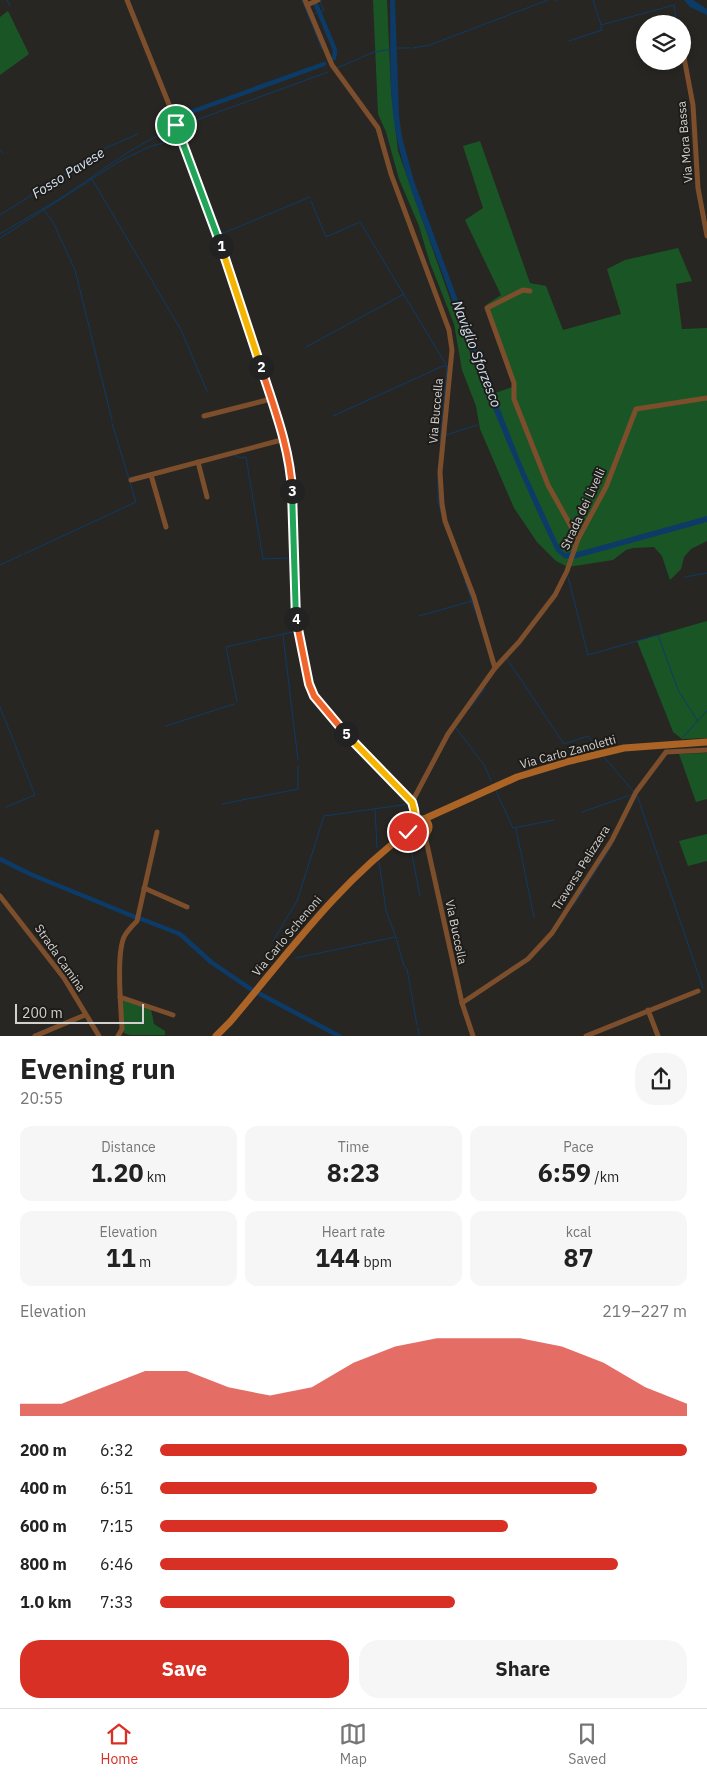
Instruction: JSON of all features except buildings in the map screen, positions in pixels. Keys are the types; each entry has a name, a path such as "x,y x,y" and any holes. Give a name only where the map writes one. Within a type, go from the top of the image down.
{"main road":[{"name":"Via Carlo Zanoletti","path":"426,824 470,799 517,778 590,755 647,745 707,742"},
{"path":"418,834 414,824 426,824"},
{"name":"Via Carlo Schenoni","path":"216,1036 246,1003 309,924 346,884 381,856 414,824"},
{"name":"Via Carlo Schenoni","path":"381,856 418,834 426,824"}],"street":[{"path":"126,0 175,122 218,238 285,439 291,479 296,616 309,684 320,706 412,802 416,814 426,824"},
{"path":"308,2 318,0"},
{"name":"Via Buccella","path":"308,2 311,15 332,65 378,128 383,138 391,174 449,330 452,350 440,472 442,504 445,521 474,597 496,668"},
{"name":"Via Mora Bassa","path":"686,70 693,105 698,188 707,236"},
{"path":"530,290 523,290 487,308 514,383 514,399 548,485 578,539"},
{"name":"Strada dei Livelli","path":"496,668 556,594 572,559 572,552 578,539 606,487 636,409 707,398"},
{"path":"204,416 271,399"},
{"path":"131,480 285,439"},
{"path":"198,462 207,498"},
{"path":"152,475 166,528"},
{"path":"412,802 448,734 496,668"},
{"name":"Traversa Pelizzera","path":"462,1003 528,959 552,934 612,840 636,792 666,752 707,750"},
{"path":"414,824 416,814"},
{"name":"Via Buccella","path":"426,824 426,840 462,1003 473,1036"},
{"path":"118,1036 122,1029 120,997 122,945 129,928 137,921 157,832"},
{"path":"418,834 426,840"},
{"path":"144,888 187,907"},
{"name":"Strada Camina","path":"0,896 64,978 98,1036"},
{"path":"586,1036 698,991"},
{"path":"120,997 173,1015"},
{"path":"648,1010 658,1036"},
{"path":"35,1036 85,1015"}],"green space":[{"path":"373,0 387,0 391,91 398,151 461,330 487,396 515,386 486,305 501,295 465,220 483,208 463,146 480,141 530,283 546,286 563,330 621,314 607,269 625,260 678,248 692,281 676,284 682,329 707,328 707,541 691,549 684,557 681,569 670,580 662,556 654,547 633,548 626,550 613,560 568,567 556,561 537,542 514,508 480,429 476,406 462,370 454,324 430,263 419,226 399,179 386,132 378,114"},
{"path":"8,11 29,54 0,75 0,17"},
{"path":"707,621 707,738 682,739 673,732 637,641"},
{"path":"707,753 707,799 696,802 679,754"},
{"path":"707,834 707,861 688,866 679,841"},
{"path":"122,999 151,1009 154,1024 165,1031 165,1035 130,1035 124,1033"}],"water":[{"name":"Naviglio Sforzesco","path":"390,0 395,0 399,116 402,137 414,181 474,344 522,465 560,548 565,553 571,552 570,559 564,558 556,551 510,449 469,345 406,174 397,139 392,105"},
{"path":"684,0 693,0 707,9 707,15 690,7"},
{"path":"707,516 707,522 573,559 574,553"}],"waterway":[{"path":"7,0 10,6"},
{"path":"302,0 322,49"},
{"name":"Fosso Pavese","path":"314,0 335,50 334,58"},
{"path":"413,48 430,45 548,0"},
{"path":"593,0 601,25 636,15"},
{"path":"314,14 324,10 320,1"},
{"path":"638,15 674,5 675,15"},
{"path":"569,41 602,30 601,26"},
{"path":"396,48 410,48"},
{"path":"337,68 374,52 392,49"},
{"name":"Fosso Pavese","path":"177,117 324,64"},
{"path":"180,126 328,72"},
{"path":"178,123 184,137"},
{"path":"0,234 64,196 129,152 176,127"},
{"name":"Fosso Pavese","path":"0,215 106,148 138,134"},
{"path":"0,238 120,161 149,147 180,138"},
{"path":"0,150 3,153"},
{"path":"92,179 181,330 207,391"},
{"path":"214,221 222,233 310,197"},
{"path":"311,201 326,237 360,222 447,366"},
{"path":"44,210 53,222 75,270 112,420"},
{"path":"306,347 404,294"},
{"path":"333,416 443,366 447,367"},
{"path":"440,444 447,367"},
{"path":"24,554 136,502 112,423"},
{"path":"446,431 446,435 477,425"},
{"path":"234,455 240,458 246,457 263,559 291,558"},
{"path":"438,475 438,501 442,516"},
{"path":"0,565 22,555"},
{"path":"685,577 707,573"},
{"path":"568,577 588,655 658,635 678,690 697,720"},
{"path":"465,581 482,631"},
{"path":"419,616 472,601"},
{"path":"237,701 226,647 297,631"},
{"path":"283,635 298,760"},
{"path":"507,659 564,744 588,736 598,749"},
{"path":"469,709 485,689 483,687"},
{"path":"166,726 234,704"},
{"path":"0,707 35,795 6,807"},
{"path":"683,737 707,711"},
{"path":"456,728 485,766 491,781"},
{"path":"604,757 634,792"},
{"path":"222,804 298,789 298,766"},
{"path":"496,791 513,828 554,820"},
{"path":"582,812 631,795"},
{"path":"637,795 703,988"},
{"path":"273,941 297,901 324,816 409,804"},
{"path":"375,809 377,848"},
{"path":"399,829 410,819 413,811"},
{"path":"516,829 534,917"},
{"path":"410,844 420,896"},
{"path":"574,905 612,845"},
{"path":"0,859 30,874 135,917"},
{"path":"379,862 386,910 404,966 407,969 417,1025"},
{"path":"139,918 180,934 211,962 252,990"},
{"path":"296,958 395,937"},
{"path":"260,994 339,1036"},
{"path":"418,1028 419,1036"}],"route":[{"path":"176,125 218,238 285,439 291,479 296,616 309,684 320,706 412,802 416,814 415,822 408,832"}]}
